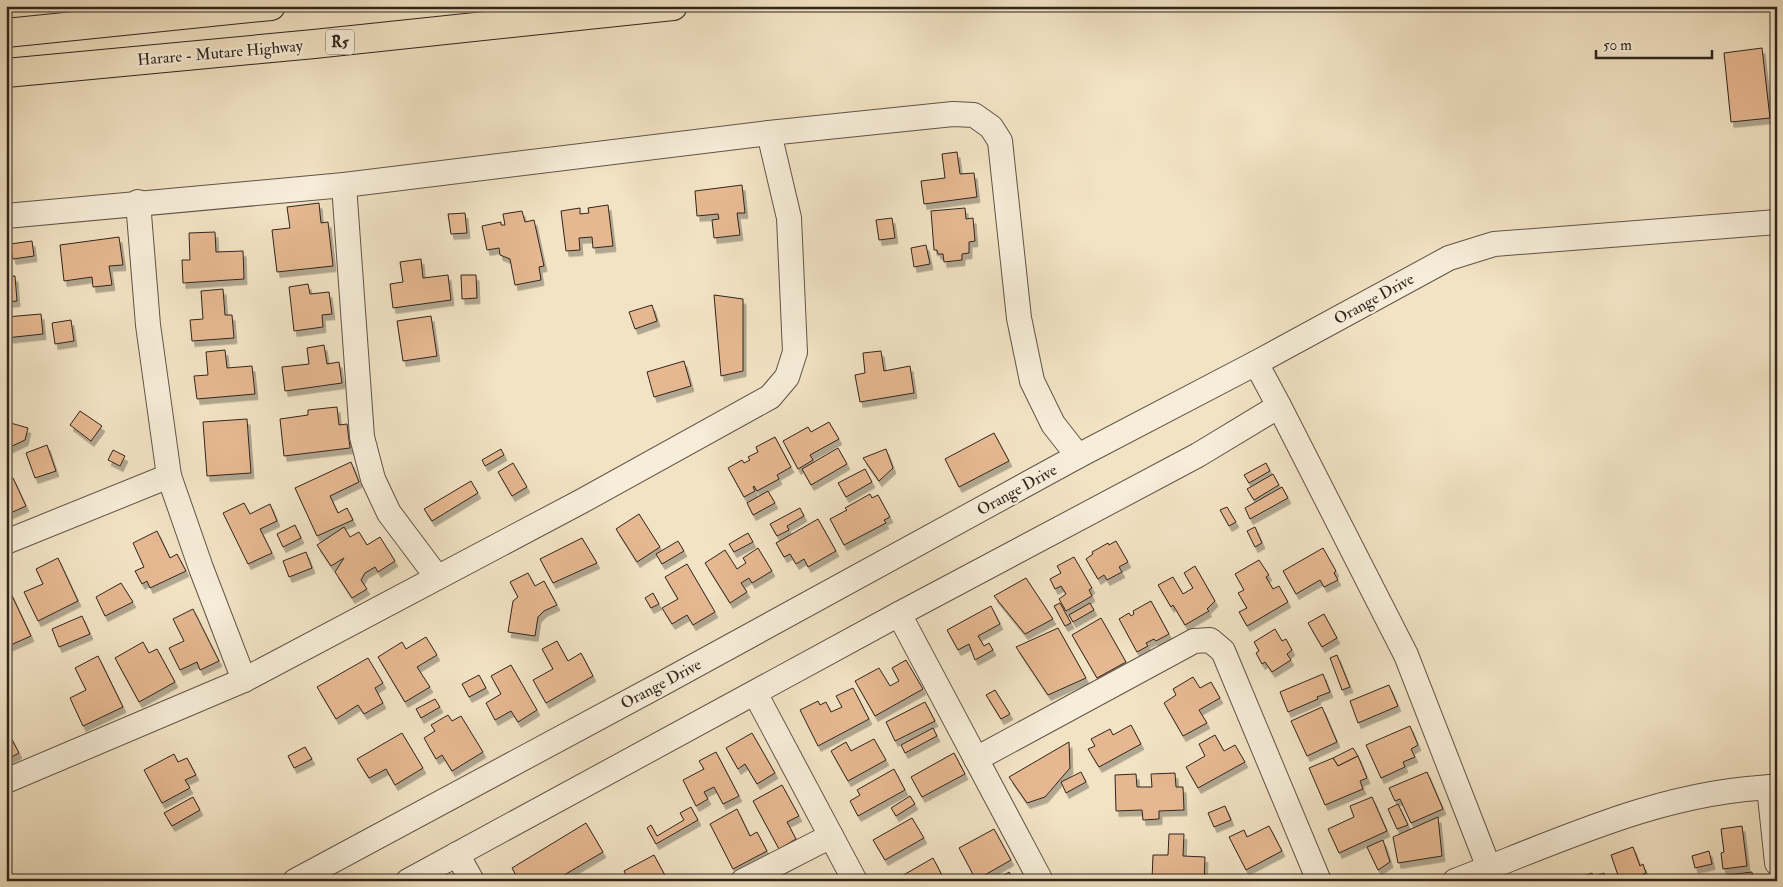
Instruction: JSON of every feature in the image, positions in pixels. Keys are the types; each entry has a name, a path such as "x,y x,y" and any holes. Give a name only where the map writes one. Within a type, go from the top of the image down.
{"highway":[{"path":"6,33 271,6"},
{"name":"Harare - Mutare Highway","path":"6,73 304,45 673,6"}],"street":[{"path":"6,216 138,202 344,185 769,133 953,114 974,115 991,127 1000,141 1019,318 1032,381 1053,424 1078,456"},
{"path":"6,781 244,680 582,501 770,397 787,377 795,352 789,218 769,133"},
{"path":"344,185 362,437 372,479 389,513 436,577"},
{"path":"138,202 148,325 169,476 201,568 244,680"},
{"name":"Orange Drive","path":"295,881 1078,456 1256,363 1449,258 1494,244 1777,222"},
{"path":"1256,363 1406,655 1489,868"},
{"path":"408,881 899,614 1190,460 1279,406"},
{"path":"6,542 169,476"},
{"path":"899,614 1041,881"},
{"path":"976,759 1194,640 1210,640 1223,651 1319,881"},
{"path":"755,693 855,881"},
{"path":"1455,881 1611,820 1706,793 1773,787 1777,863"},
{"path":"743,881 831,836"},
{"path":"457,854 472,881"}],"building":[{"path":"1762,48 1770,118 1731,122 1724,53"},
{"path":"957,152 960,174 974,173 977,197 924,204 921,181 945,178 942,154"},
{"path":"742,185 745,213 737,213 740,235 714,238 712,220 719,219 718,214 697,216 695,191"},
{"path":"319,203 321,223 328,222 333,266 277,272 272,230 290,228 287,207"},
{"path":"608,205 613,246 593,248 592,237 579,238 580,250 566,251 561,211 580,208 580,214 589,213 588,208"},
{"path":"965,208 966,219 973,218 975,241 969,242 969,253 962,254 962,260 944,262 943,254 938,254 937,250 934,250 931,211"},
{"path":"522,211 525,222 534,220 544,266 539,267 541,280 515,285 510,259 500,255 499,248 487,250 482,226 501,222 501,225 505,225 503,214"},
{"path":"465,213 467,233 451,234 448,214"},
{"path":"892,218 895,238 879,240 876,220"},
{"path":"215,232 216,252 243,251 244,279 183,283 182,260 190,260 189,233"},
{"path":"119,237 123,265 109,266 112,285 93,287 92,277 64,281 60,245"},
{"path":"32,241 34,256 13,259 10,244"},
{"path":"926,245 930,264 914,267 911,248"},
{"path":"421,259 423,278 448,275 451,300 393,308 390,284 403,282 400,262"},
{"path":"461,275 476,275 477,298 462,299"},
{"path":"15,276 17,301 6,302 6,277"},
{"path":"308,284 310,294 329,292 332,314 322,315 323,327 294,331 289,287"},
{"path":"223,289 225,315 232,315 234,338 192,341 190,320 203,319 201,291"},
{"path":"714,295 743,299 743,371 721,376"},
{"path":"652,305 657,321 635,329 629,312"},
{"path":"41,314 43,334 6,338 6,317"},
{"path":"431,316 437,356 403,361 397,321"},
{"path":"71,320 74,341 55,344 52,323"},
{"path":"324,345 327,364 339,362 342,383 285,391 282,367 309,364 307,348"},
{"path":"225,350 227,368 252,366 255,394 197,399 194,376 208,375 206,352"},
{"path":"881,351 884,371 910,366 914,393 860,402 855,375 865,373 863,353"},
{"path":"684,361 691,386 654,397 647,372"},
{"path":"337,407 339,425 347,424 350,448 284,456 280,419 308,415 308,410"},
{"path":"80,411 102,426 91,441 70,425"},
{"path":"247,419 251,473 207,476 203,422"},
{"path":"7,422 28,428 25,440 6,449"},
{"path":"829,422 839,439 810,455 813,460 798,469 783,441 808,427 811,432"},
{"path":"994,433 1009,461 959,487 945,459"},
{"path":"775,437 791,467 777,475 779,479 757,491 754,486 755,491 744,497 728,468 742,460 744,463 750,460 748,457 758,452 756,447"},
{"path":"47,445 56,471 35,478 26,453"},
{"path":"838,448 847,464 811,485 802,469"},
{"path":"501,449 504,455 485,466 482,460"},
{"path":"886,449 893,468 879,481 863,458"},
{"path":"113,450 125,456 120,466 108,460"},
{"path":"351,462 359,482 330,496 338,513 347,508 353,520 317,536 295,488"},
{"path":"513,463 527,487 512,496 498,472"},
{"path":"1266,463 1270,471 1249,483 1244,475"},
{"path":"865,469 872,482 846,497 838,483"},
{"path":"1273,474 1279,485 1254,500 1247,489"},
{"path":"13,478 26,506 6,515 6,481"},
{"path":"471,481 478,493 432,521 424,509"},
{"path":"1282,487 1288,498 1250,519 1245,508"},
{"path":"768,491 775,503 753,515 747,503"},
{"path":"870,494 872,498 878,495 890,517 884,520 886,523 844,545 830,519"},
{"path":"244,503 250,514 270,504 277,521 260,529 272,553 248,564 223,513"},
{"path":"1227,507 1236,522 1229,526 1220,510"},
{"path":"800,508 804,516 787,526 789,530 777,536 770,524"},
{"path":"639,514 660,547 637,562 616,529"},
{"path":"818,519 836,551 808,567 804,559 796,564 790,554 784,557 776,543"},
{"path":"295,525 301,538 283,547 277,534"},
{"path":"344,527 350,537 359,532 367,545 380,537 395,561 378,572 375,567 365,573 361,580 367,589 352,598 335,572 344,558 331,566 317,545"},
{"path":"1255,527 1262,543 1255,547 1247,531"},
{"path":"157,531 170,558 177,554 186,571 150,588 147,581 142,584 135,571 144,567 133,543"},
{"path":"748,533 753,542 734,552 729,544"},
{"path":"582,538 597,563 553,583 540,559"},
{"path":"678,541 684,551 662,564 656,554"},
{"path":"1116,541 1128,562 1119,567 1122,572 1107,580 1104,575 1098,579 1086,559 1093,554 1092,552 1108,543 1109,545"},
{"path":"758,548 772,571 752,583 749,578 741,583 747,592 730,603 705,563 725,550 737,569 746,563 743,558"},
{"path":"1323,548 1336,571 1334,573 1338,580 1324,587 1320,580 1296,594 1283,571"},
{"path":"306,552 312,568 289,577 283,561"},
{"path":"1074,557 1092,588 1089,590 1092,596 1066,611 1059,599 1066,594 1061,586 1055,589 1050,579 1061,573 1057,566"},
{"path":"58,558 78,601 38,621 24,592 43,584 36,569"},
{"path":"1259,560 1269,575 1266,577 1273,589 1279,586 1288,602 1247,626 1239,612 1247,608 1238,593 1244,590 1235,574"},
{"path":"687,564 715,612 693,625 687,615 672,624 662,608 678,599 665,577"},
{"path":"1195,566 1215,601 1207,609 1209,611 1185,625 1173,605 1171,607 1158,585 1173,577 1183,594 1193,588 1184,573"},
{"path":"528,573 535,586 544,581 557,605 544,611 538,617 535,636 508,632 513,601 518,597 510,582"},
{"path":"1026,578 1053,619 1025,634 994,596"},
{"path":"6,583 31,636 6,647"},
{"path":"121,583 133,602 105,616 96,597"},
{"path":"653,593 659,604 651,608 645,598"},
{"path":"1151,601 1169,634 1156,641 1154,639 1146,643 1148,646 1137,652 1119,619 1129,613 1131,616 1134,614 1133,611"},
{"path":"1060,603 1071,623 1065,626 1054,606"},
{"path":"1090,603 1094,610 1073,622 1069,615"},
{"path":"991,606 1000,624 978,636 984,646 989,643 993,650 975,660 969,644 958,650 947,630"},
{"path":"193,609 219,661 200,670 197,662 180,670 169,648 184,641 173,619"},
{"path":"1324,614 1337,638 1322,647 1308,623"},
{"path":"82,616 90,634 59,647 52,629"},
{"path":"1101,618 1126,662 1097,678 1072,635"},
{"path":"1058,628 1086,678 1048,695 1016,647"},
{"path":"1275,629 1282,641 1286,639 1292,650 1287,654 1291,660 1272,672 1265,662 1262,664 1256,653 1259,651 1254,642"},
{"path":"426,637 437,655 417,667 430,687 405,702 378,657 402,642 406,649"},
{"path":"557,641 568,661 581,653 593,676 546,703 533,680 553,669 542,649"},
{"path":"143,642 149,653 157,649 175,682 139,702 115,658"},
{"path":"1337,655 1350,687 1342,690 1330,658"},
{"path":"98,656 123,707 83,726 70,698 86,690 75,668"},
{"path":"368,658 383,683 375,688 383,703 364,714 358,705 336,719 317,687"},
{"path":"906,660 923,689 875,716 855,681 879,668 890,686 899,681 892,668"},
{"path":"511,665 537,710 518,722 511,711 495,720 486,703 501,694 491,676"},
{"path":"1323,674 1330,692 1288,712 1280,692"},
{"path":"479,675 486,688 469,697 462,684"},
{"path":"1193,677 1200,688 1211,682 1220,698 1199,710 1207,723 1183,736 1164,703 1176,695 1173,689"},
{"path":"1389,685 1398,706 1358,723 1350,701"},
{"path":"853,688 869,719 818,746 800,710 818,701 820,705 826,702 831,712 842,707 836,696"},
{"path":"995,690 1010,714 1001,719 986,695"},
{"path":"435,699 440,707 421,718 416,709"},
{"path":"925,702 935,721 895,741 886,722"},
{"path":"1322,707 1337,742 1307,756 1291,721"},
{"path":"448,715 452,721 461,716 483,752 452,771 442,755 436,759 424,738 435,731 431,725"},
{"path":"1131,725 1141,744 1099,767 1088,749 1095,746 1091,739 1110,729 1113,735"},
{"path":"1410,726 1418,745 1411,749 1415,757 1403,762 1405,767 1381,778 1366,745"},
{"path":"6,728 19,753 6,760"},
{"path":"933,728 937,736 905,753 901,745"},
{"path":"402,733 423,768 395,785 386,769 369,778 357,759"},
{"path":"752,733 775,773 757,784 745,764 738,769 726,748"},
{"path":"1215,735 1224,751 1235,745 1245,762 1198,788 1186,767 1205,756 1199,744"},
{"path":"874,739 886,760 848,781 831,751 846,742 851,751"},
{"path":"1069,742 1070,768 1045,797 1027,803 1009,777"},
{"path":"305,747 312,759 294,768 288,756"},
{"path":"1353,748 1358,756 1338,766 1333,758"},
{"path":"716,752 739,796 723,804 714,787 704,792 708,799 696,806 683,780 704,769 699,761"},
{"path":"954,753 965,774 922,797 911,777"},
{"path":"174,754 178,762 187,758 196,775 185,780 190,788 162,803 144,770"},
{"path":"1358,756 1367,778 1360,781 1363,789 1325,805 1309,768 1333,758 1338,766"},
{"path":"894,769 905,790 858,816 850,801 860,795 857,790"},
{"path":"1081,772 1086,782 1066,793 1061,782"},
{"path":"1427,772 1443,809 1411,823 1400,799 1395,801 1389,788"},
{"path":"1175,773 1176,787 1183,787 1184,810 1159,811 1159,819 1143,820 1142,810 1116,811 1115,775 1136,774 1137,787 1152,787 1151,774"},
{"path":"782,785 799,816 787,822 796,839 779,849 753,801"},
{"path":"910,796 915,804 896,816 891,808"},
{"path":"193,797 200,810 172,826 164,813"},
{"path":"1372,797 1387,831 1339,853 1328,829 1354,817 1350,806"},
{"path":"1398,804 1408,825 1397,829 1388,809"},
{"path":"1225,806 1231,820 1214,827 1208,813"},
{"path":"691,807 698,820 656,844 647,828 651,825 657,836 684,820 680,813"},
{"path":"737,809 750,836 757,832 767,851 733,869 710,824"},
{"path":"1438,817 1442,856 1398,863 1393,837"},
{"path":"912,818 924,838 885,860 873,840"},
{"path":"586,823 603,852 554,881 519,881 512,868"},
{"path":"1269,826 1282,851 1246,870 1229,837 1244,830 1247,837"},
{"path":"1742,826 1747,866 1723,869 1721,853 1724,852 1721,829"},
{"path":"994,829 1011,860 976,880 959,848"},
{"path":"1169,834 1184,834 1183,856 1205,857 1204,881 1152,880 1153,855 1168,855"},
{"path":"1383,840 1390,862 1378,870 1367,847"},
{"path":"1633,847 1640,866 1643,864 1646,873 1643,874 1646,881 1620,881 1611,855"},
{"path":"1709,851 1712,864 1695,868 1692,856"},
{"path":"654,855 668,881 629,881 624,871"},
{"path":"933,858 945,881 893,881"},
{"path":"1009,872 1014,881 995,881"},
{"path":"1752,872 1753,881 1727,881 1727,875"},
{"path":"1592,873 1593,877 1604,873 1607,881 1575,881 1575,879"}]}
